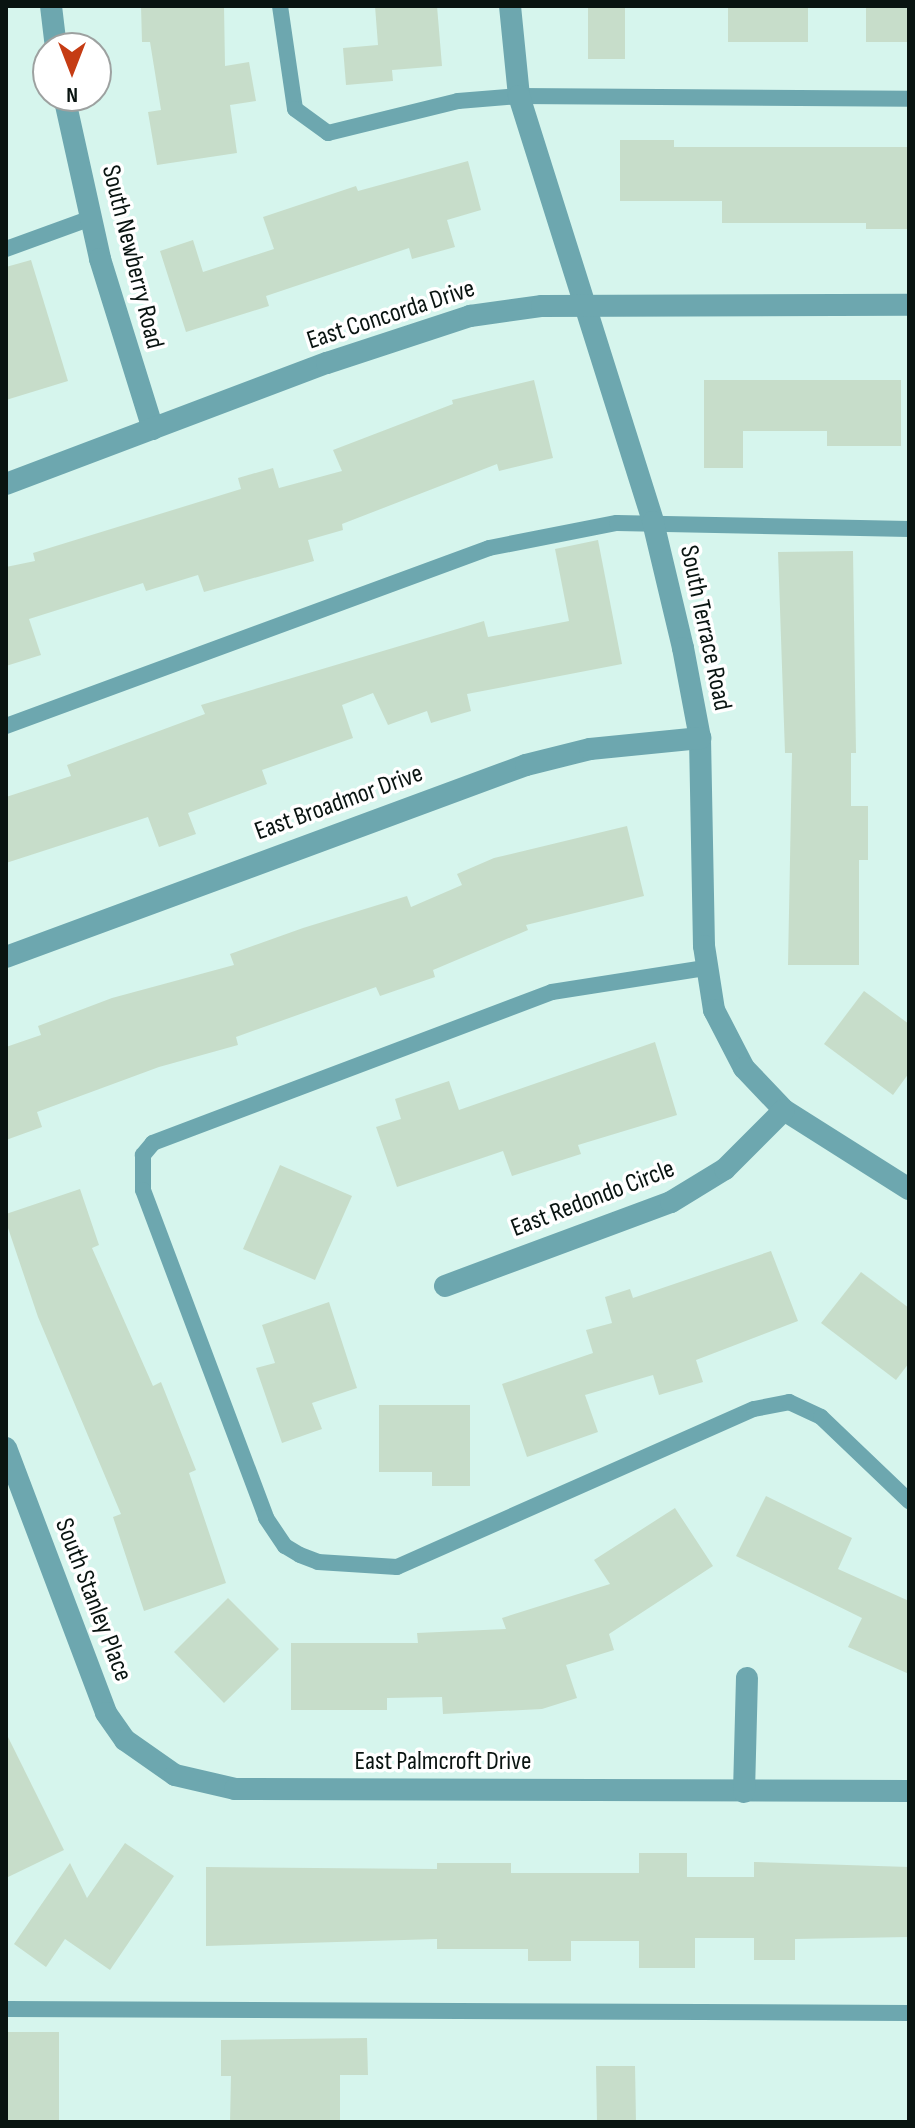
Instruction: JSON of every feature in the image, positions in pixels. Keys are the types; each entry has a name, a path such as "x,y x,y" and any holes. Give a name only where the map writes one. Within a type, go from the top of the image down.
{"street":[{"path":"51,6 54,32"},
{"name":"South Terrace Road","path":"510,6 519,96 653,522 700,738 705,968 714,1010 731,1049 784,1110 909,1189"},
{"name":"South Newberry Road","path":"68,112 114,311 153,429"},
{"name":"East Concorda Drive","path":"6,484 436,325 510,308 583,305 909,305"},
{"name":"East Broadmor Drive","path":"6,957 526,765 590,749 700,738"},
{"name":"East Redondo Circle","path":"445,1286 671,1202 725,1169 784,1110"},
{"name":"South Stanley Place","path":"6,1448 106,1713 148,1759"},
{"path":"744,1792 747,1678"},
{"name":"East Palmcroft Drive","path":"148,1759 175,1775 235,1789 909,1791"}],"lane":[{"path":"280,6 295,109 328,133 458,101 519,96 909,99"},
{"path":"6,249 91,218"},
{"path":"6,726 489,548 610,524 653,522 909,529"},
{"path":"705,968 552,992 153,1143 143,1155 143,1190 266,1518 285,1546 318,1562 397,1567 754,1409 789,1402 821,1417 909,1501"},
{"path":"6,2009 909,2013"}],"building":[{"path":"141,6 224,6 225,66 249,62 256,101 230,105 237,153 157,165 148,112 161,110 150,42 142,42"},
{"path":"375,6 437,6 442,66 392,70 393,81 346,85 343,48 378,45"},
{"path":"588,6 625,6 625,59 588,59"},
{"path":"728,6 808,6 808,42 728,42"},
{"path":"866,6 909,6 909,42 866,42"},
{"path":"620,140 674,140 674,147 909,147 909,229 866,229 866,223 722,223 722,201 620,201"},
{"path":"468,161 481,210 447,220 455,247 412,259 409,248 266,296 269,306 186,332 160,251 193,240 203,272 274,249 263,217 356,186 358,191"},
{"path":"31,260 68,381 6,400 6,267"},
{"path":"534,380 553,458 499,471 497,464 342,524 343,530 308,540 314,561 204,592 198,575 146,591 143,583 29,619 41,655 6,666 6,567 35,561 33,553 241,489 238,478 273,468 279,488 342,471 333,450 453,404 452,400"},
{"path":"704,380 901,380 901,446 827,446 827,431 743,431 743,468 704,468"},
{"path":"598,540 622,664 467,694 471,711 431,723 427,711 388,725 373,693 342,705 353,738 262,770 267,784 188,813 196,834 159,847 148,817 6,863 6,797 71,776 67,765 205,714 201,705 484,621 488,637 569,621 555,549"},
{"path":"853,551 856,753 851,753 851,806 868,806 868,860 859,860 859,965 788,965 792,753 785,753 778,552"},
{"path":"627,826 644,896 526,925 528,930 433,970 435,977 380,996 376,987 236,1037 238,1045 159,1067 37,1112 42,1127 6,1140 6,1047 41,1035 38,1026 112,998 234,965 230,954 303,928 407,896 411,907 462,885 457,874 494,858"},
{"path":"864,991 909,1024 909,1073 893,1095 824,1044"},
{"path":"655,1042 677,1115 578,1145 581,1154 512,1176 503,1151 397,1187 376,1127 401,1119 395,1099 449,1081 459,1110"},
{"path":"280,1165 352,1196 315,1280 243,1249"},
{"path":"80,1189 99,1245 92,1248 153,1386 161,1382 196,1470 189,1473 226,1583 144,1611 113,1517 121,1514 38,1317 6,1222 6,1214"},
{"path":"771,1251 798,1321 696,1360 703,1382 659,1395 653,1375 585,1395 598,1432 527,1457 502,1384 593,1353 586,1330 612,1323 605,1297 630,1289 633,1298"},
{"path":"861,1272 909,1308 909,1363 896,1380 821,1323"},
{"path":"329,1302 357,1388 312,1403 322,1429 282,1443 256,1368 275,1363 262,1325"},
{"path":"379,1405 470,1405 470,1486 432,1486 432,1472 379,1472"},
{"path":"766,1496 852,1538 838,1569 909,1601 909,1674 848,1647 862,1618 736,1556"},
{"path":"675,1508 713,1566 609,1634 614,1650 566,1665 577,1698 542,1709 443,1714 442,1697 387,1698 387,1710 291,1710 291,1643 418,1643 417,1633 506,1629 502,1618 610,1584 594,1560"},
{"path":"228,1598 279,1649 224,1703 174,1652"},
{"path":"6,1733 64,1850 6,1878"},
{"path":"125,1843 174,1876 110,1970 65,1939 46,1967 14,1944 70,1863 87,1898"},
{"path":"639,1853 687,1853 687,1877 754,1877 754,1862 909,1867 909,1937 795,1939 795,1960 754,1960 754,1938 695,1938 695,1968 639,1968 639,1941 571,1941 571,1961 528,1961 528,1949 437,1949 437,1939 206,1946 206,1867 437,1869 437,1863 511,1863 511,1873 639,1873"},
{"path":"6,2032 59,2032 59,2122 6,2122"},
{"path":"367,2038 368,2075 340,2075 340,2122 230,2122 231,2076 221,2076 221,2040"},
{"path":"596,2066 635,2066 636,2122 597,2122"}]}
